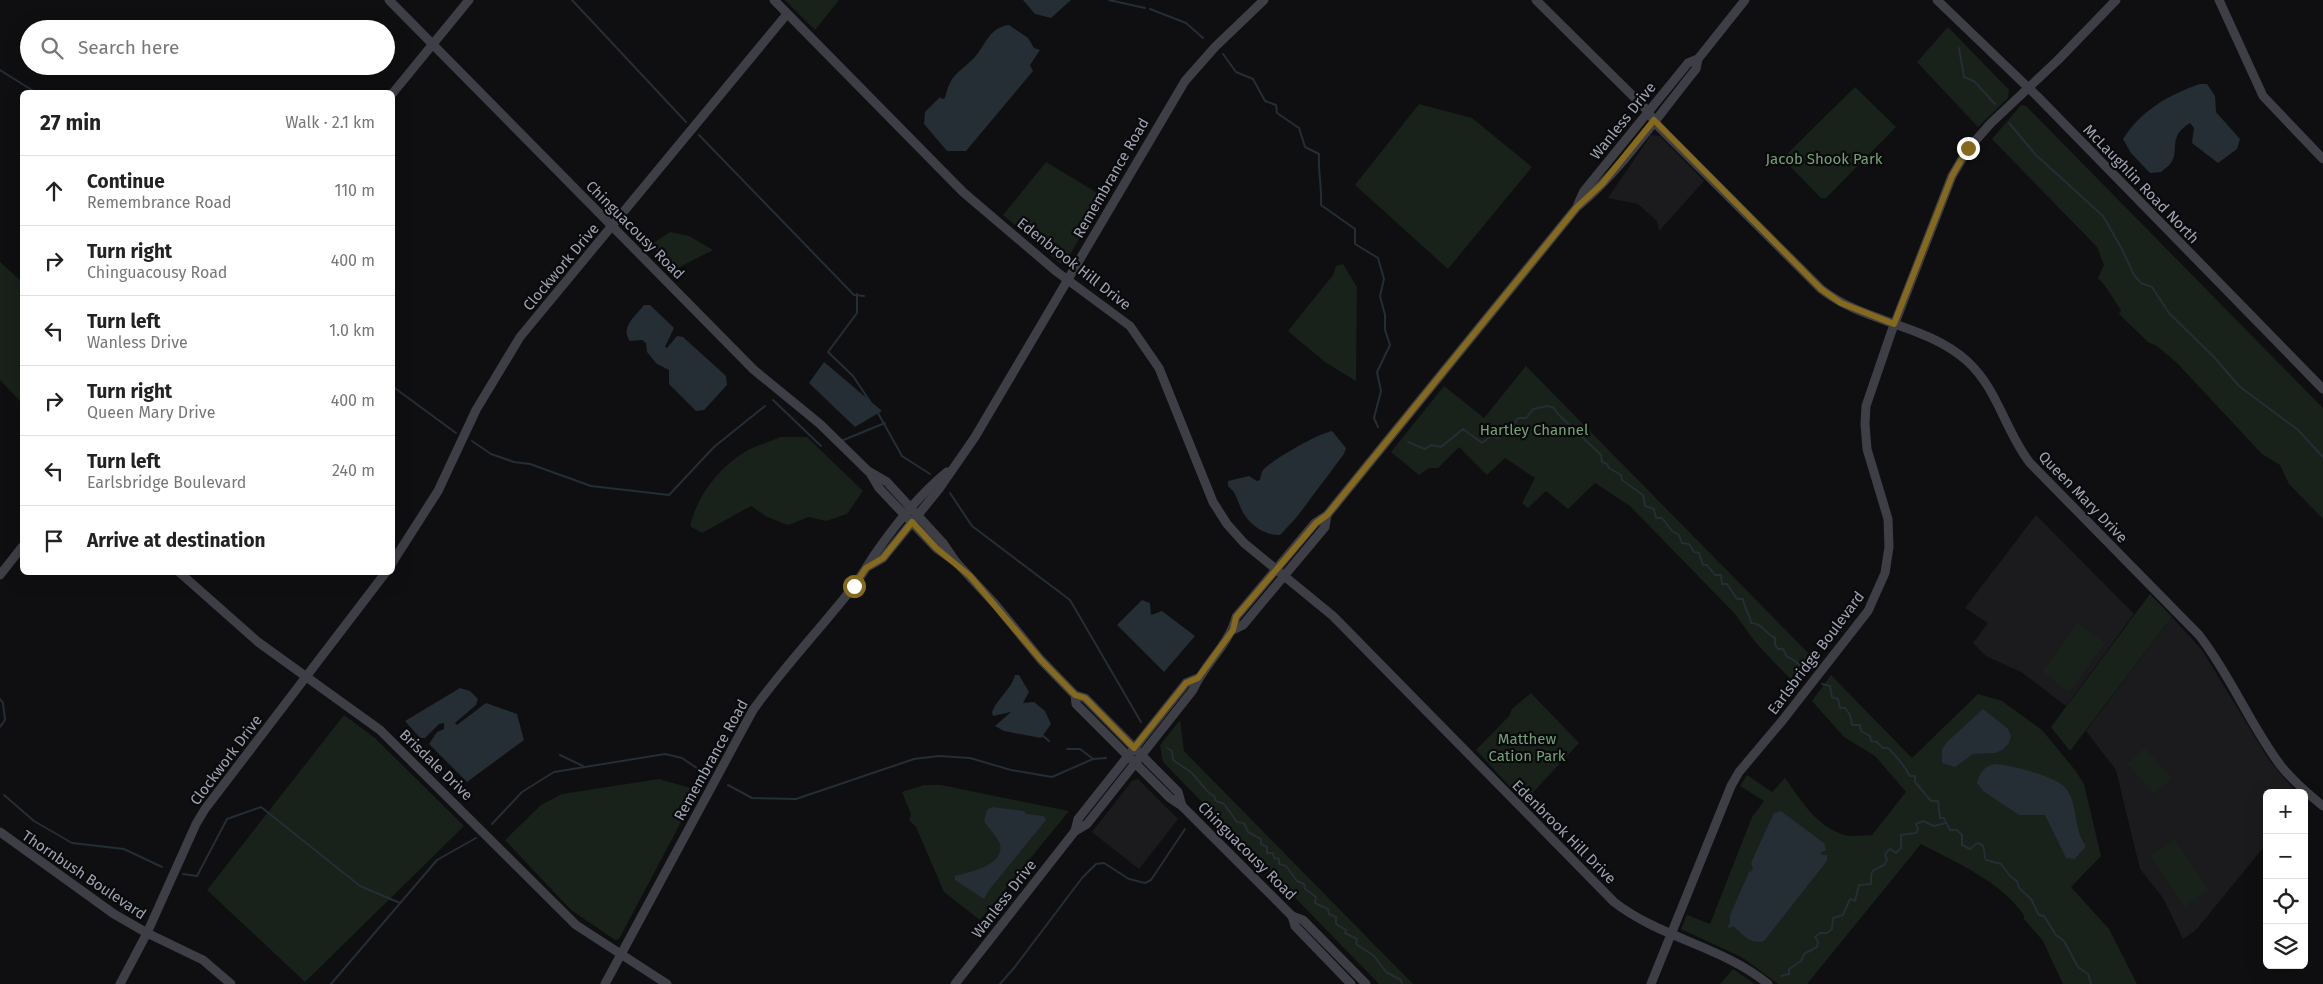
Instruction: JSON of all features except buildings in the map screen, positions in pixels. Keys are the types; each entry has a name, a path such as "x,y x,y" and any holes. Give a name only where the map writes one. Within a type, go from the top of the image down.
{"street":[{"name":"Chinguacousy Road","path":"389,0 754,370 820,424 868,470 887,482 911,515 943,543 956,562 996,604 1041,660 1075,695 1085,698 1178,792 1182,806"},
{"path":"395,90 469,0"},
{"name":"Edenbrook Hill Drive","path":"774,0 963,192 1068,279 1123,320 1144,345 1159,368 1218,511 1234,534 1334,616 1614,902 1635,916 1736,962 1768,984"},
{"name":"Remembrance Road","path":"605,984 753,710 866,568 883,558 911,515 940,489 975,437 1185,81 1216,46 1264,0"},
{"name":"Queen Mary Drive","path":"1536,0 1821,289 1841,303 1950,348 1965,359 1981,375 1994,395 2018,445 2030,463 2199,635 2215,657 2281,766 2323,806"},
{"name":"Wanless Drive","path":"1075,830 1087,824 1193,690 1198,678 1233,630 1243,625 1279,572 1325,527 1327,515 1577,207 1602,184 1654,120 1696,68 1698,59 1745,0"},
{"name":"McLaughlin Road North","path":"1937,0 2028,88 2323,390"},
{"name":"Earlsbridge Boulevard","path":"1651,984 1728,793 1739,772 1868,611 1885,573 1889,548 1888,519 1867,450 1865,424 1869,396 1894,324 1957,164 1968,148 1991,122 2058,60 2116,0"},
{"path":"2219,0 2263,96 2323,159"},
{"name":"Clockwork Drive","path":"395,558 438,491 476,410 508,355 787,14"},
{"name":"Wanless Drive","path":"1577,207 1584,191 1688,62 1698,59"},
{"path":"0,575 20,550"},
{"name":"Brisdale Drive","path":"182,575 258,642 380,730 576,925 667,984"},
{"name":"Clockwork Drive","path":"120,984 147,933 196,824 384,575"},
{"name":"Wanless Drive","path":"955,984 1075,830 1078,819 1127,756 1186,683 1198,678"},
{"name":"Chinguacousy Road","path":"1075,695 1076,704 1127,756 1170,798 1182,806 1292,916 1303,920 1366,984"},
{"name":"Thornbush Boulevard","path":"0,832 103,907 147,933 203,960 231,984"},
{"name":"Chinguacousy Road","path":"1292,916 1294,926 1352,984"}],"shaded area":[{"path":"1023,0 1071,0 1051,18 1035,14"},
{"path":"1009,25 1028,38 1034,48 1040,50 1030,65 1033,71 966,151 947,151 924,124 925,112 940,97 942,99 945,98 950,83 959,71 974,58 988,37 1002,26"},
{"path":"2200,84 2207,84 2215,96 2216,112 2240,139 2237,149 2218,163 2192,143 2194,128 2190,123 2183,128 2176,138 2175,153 2170,164 2161,172 2150,173 2131,153 2123,139 2147,112 2177,93"},
{"path":"1651,135 1660,136 1704,181 1659,231 1657,221 1638,204 1608,198"},
{"path":"644,305 650,305 674,328 665,347 667,348 677,336 683,337 726,376 727,385 704,410 696,411 669,384 669,370 657,364 647,352 646,343 642,340 630,341 627,336 630,322"},
{"path":"824,362 882,411 855,427 809,383"},
{"path":"1332,431 1346,448 1344,454 1296,518 1280,535 1262,531 1251,523 1228,486 1228,481 1249,476 1257,481 1260,480 1263,470 1277,459 1296,447"},
{"path":"2036,515 2134,614 2066,706 2021,672 1986,656 1973,643 1988,623 1965,608"},
{"path":"1142,600 1150,603 1151,615 1162,611 1195,636 1164,672 1117,625"},
{"path":"2172,617 2202,650 2269,760 2294,789 2263,789 2263,848 2196,930 2183,939 2163,898 2140,869 2116,770 2086,731"},
{"path":"1015,675 1019,675 1029,692 1023,703 1034,702 1045,711 1051,724 1041,738 1004,731 995,726 1011,712 993,716 992,712 1011,685"},
{"path":"460,688 470,691 478,699 476,705 455,723 457,725 486,703 517,714 524,740 467,782 429,744 437,732 444,729 444,723 439,724 425,738 420,738 405,721"},
{"path":"1983,709 2008,729 2011,736 2009,743 2002,750 1995,753 1973,754 1955,767 1942,763 1942,749 1947,742"},
{"path":"1994,764 2022,769 2045,776 2068,791 2082,840 2086,846 2075,859 2066,858 2045,815 2019,815 1983,791 1977,783 1979,776 1987,767"},
{"path":"1138,779 1178,819 1139,869 1092,832 1132,781"},
{"path":"992,807 1024,811 1026,814 1044,816 1046,820 989,890 984,899 955,880 955,876 985,866 997,857 1000,851 1000,844 984,821 987,810"},
{"path":"1781,811 1824,843 1826,850 1821,852 1821,855 1827,855 1827,861 1764,941 1759,942 1750,940 1733,926 1730,928 1727,926 1730,924 1730,915 1749,872 1753,870 1751,863 1765,832 1774,813"}],"green space":[{"path":"785,0 839,0 815,30"},
{"path":"1948,27 2009,90 2008,98 1978,127 1917,62"},
{"name":"Jacob Shook Park","path":"1855,87 1896,127 1826,198 1821,198 1785,161 1785,156"},
{"path":"1419,104 1472,118 1532,167 1448,269 1355,185"},
{"path":"2021,105 2026,106 2323,408 2323,519 2289,484 2280,465 2262,454 2177,363 2157,346 2148,342 2119,314 2121,310 2098,278 2104,265 2097,247 1992,139"},
{"path":"1046,162 1104,197 1065,263 1061,264 1003,215"},
{"path":"670,232 689,236 713,250 670,272 652,244"},
{"path":"0,262 20,280 20,401 0,380"},
{"path":"1343,264 1357,287 1356,381 1325,362 1288,331 1333,275 1336,266"},
{"name":"Hartley Channel","path":"1526,366 1817,662 1798,687 1756,643 1735,614 1630,506 1595,483 1568,509 1546,491 1528,508 1522,503 1535,478 1505,458 1487,475 1459,447 1438,468 1429,468 1419,475 1391,452 1444,386 1484,418"},
{"path":"780,437 807,437 863,491 847,514 826,521 809,517 788,525 767,517 751,506 702,533 690,526 704,492 719,473 748,450"},
{"path":"2150,594 2172,617 2070,751 2051,727"},
{"path":"2078,623 2105,643 2069,692 2042,672"},
{"path":"1831,675 1912,758 1978,694 2002,701 2042,730 2084,784 2101,856 2071,887 2109,929 2137,984 2063,984 2043,941 2024,919 2024,915 2003,892 1977,874 1921,844 1807,984 1778,984 1743,958 1681,929 1687,915 1710,924 1752,817 1764,801 1740,786 1747,775 1772,792 1785,778 1817,819 1834,831 1847,836 1872,835 1906,792 1875,756 1844,737 1812,701"},
{"name":"Matthew Cation Park","path":"1531,693 1579,743 1524,802 1476,750 1509,716 1512,709"},
{"path":"344,715 375,738 464,826 305,982 207,890"},
{"path":"1180,720 1184,751 1413,984 1379,984 1163,762 1160,745"},
{"path":"2145,748 2172,779 2154,794 2127,763"},
{"path":"659,779 698,790 619,939 615,940 571,910 505,840 541,805 562,794"},
{"path":"924,785 941,785 1069,811 980,920 944,892 916,827 909,820 911,814 902,792"},
{"path":"2175,839 2209,890 2184,907 2150,856"},
{"path":"1733,969 1755,984 1720,984"}],"waterway":[{"path":"572,0 686,122"},
{"path":"1109,0 1145,8"},
{"path":"1150,9 1186,23 1203,38"},
{"path":"1959,48 1964,77 1974,81 1995,104"},
{"path":"1223,54 1236,72 1253,79 1265,101 1276,105 1277,113 1299,128 1305,147 1319,154 1321,205 1355,229 1355,244 1378,258 1384,279 1380,296 1385,315 1385,330 1390,345 1377,372 1381,391 1374,418 1378,427"},
{"path":"0,70 32,90"},
{"path":"2009,123 2036,155 2103,216 2134,275 2141,283 2152,287 2169,313 2214,357 2239,386 2298,430 2323,457"},
{"path":"699,135 854,295 864,296"},
{"path":"857,294 857,313 828,352 853,376 871,403"},
{"path":"395,388 456,433"},
{"path":"773,400 821,446"},
{"path":"472,441 491,454 514,462 530,464 591,486 669,495 714,447 765,406"},
{"path":"1408,442 1425,449 1431,445 1441,447 1463,429 1482,443 1491,436 1499,438 1500,429 1515,423 1518,418 1526,418 1533,409 1548,406 1554,408 1601,455 1602,462 1621,475 1622,480 1643,495 1645,506 1654,509 1656,518 1662,518 1672,531 1679,535 1682,543 1689,544 1694,552 1699,553 1703,565 1707,565 1715,575 1721,575 1722,584 1727,584 1737,599 1743,599 1751,623 1755,623 1775,638 1775,645 1778,649 1783,649 1787,657 1807,668"},
{"path":"878,413 902,456 930,474"},
{"path":"841,441 885,423"},
{"path":"950,493 972,526 1070,600 1141,722"},
{"path":"1822,684 1830,686 1832,697 1838,699 1840,708 1845,708 1850,715 1852,725 1860,725 1861,731 1870,736 1871,741 1877,742 1883,748 1888,748 1910,776 1915,776 1915,782 1931,801 1938,801 1940,818 1944,818 1950,830 1957,830 1962,835 1962,845 1970,849 1977,843 1980,844 1984,847 1986,860 2001,864 2011,877 2017,881 2019,888 2031,899 2039,915 2044,916 2056,935 2064,941 2078,967 2088,974 2091,984"},
{"path":"0,699 3,703 5,720 0,727"},
{"path":"1042,735 1049,741"},
{"path":"1167,748 1172,751 1173,760 1192,773 1209,793 1214,796 1216,801 1224,804 1237,822 1244,823 1248,832 1261,839 1261,844 1267,847 1267,853 1273,853 1274,858 1279,859 1279,864 1286,866 1297,881 1304,884 1305,889 1316,897 1315,903 1328,909 1329,914 1336,917 1336,924 1346,930 1345,933 1357,939 1356,944 1374,956 1386,972 1401,980 1402,984"},
{"path":"1067,749 1080,749 1092,758"},
{"path":"492,824 522,792 554,772 665,754 682,758 704,773"},
{"path":"560,755 583,766"},
{"path":"728,785 752,798 796,799 914,759 939,756 970,758 1011,770 1052,777 1093,759 1106,758"},
{"path":"4,795 34,821 72,843 124,849 162,867"},
{"path":"183,874 197,876 227,819 261,807 360,886 400,903"},
{"path":"1781,976 1789,974 1789,969 1801,961 1804,954 1817,947 1818,942 1815,937 1832,929 1833,918 1843,915 1850,899 1855,901 1859,885 1871,884 1873,871 1884,865 1887,860 1885,854 1890,849 1896,853 1901,848 1901,835 1916,833 1918,829 1916,824 1923,821 1934,826 1946,823"},
{"path":"1000,984 1082,878 1096,864 1104,863 1129,879 1145,883 1151,880 1185,829"},
{"path":"331,984 437,860 476,838"}],"route":[{"path":"854,586 866,568 883,558 912,522 936,548 956,562 970,576 996,604 1041,660 1075,695 1085,698 1134,748 1186,683 1198,678 1233,630 1236,617 1316,523 1327,515 1577,207 1602,184 1654,120 1815,284 1841,303 1894,324 1957,164 1968,148"}]}
